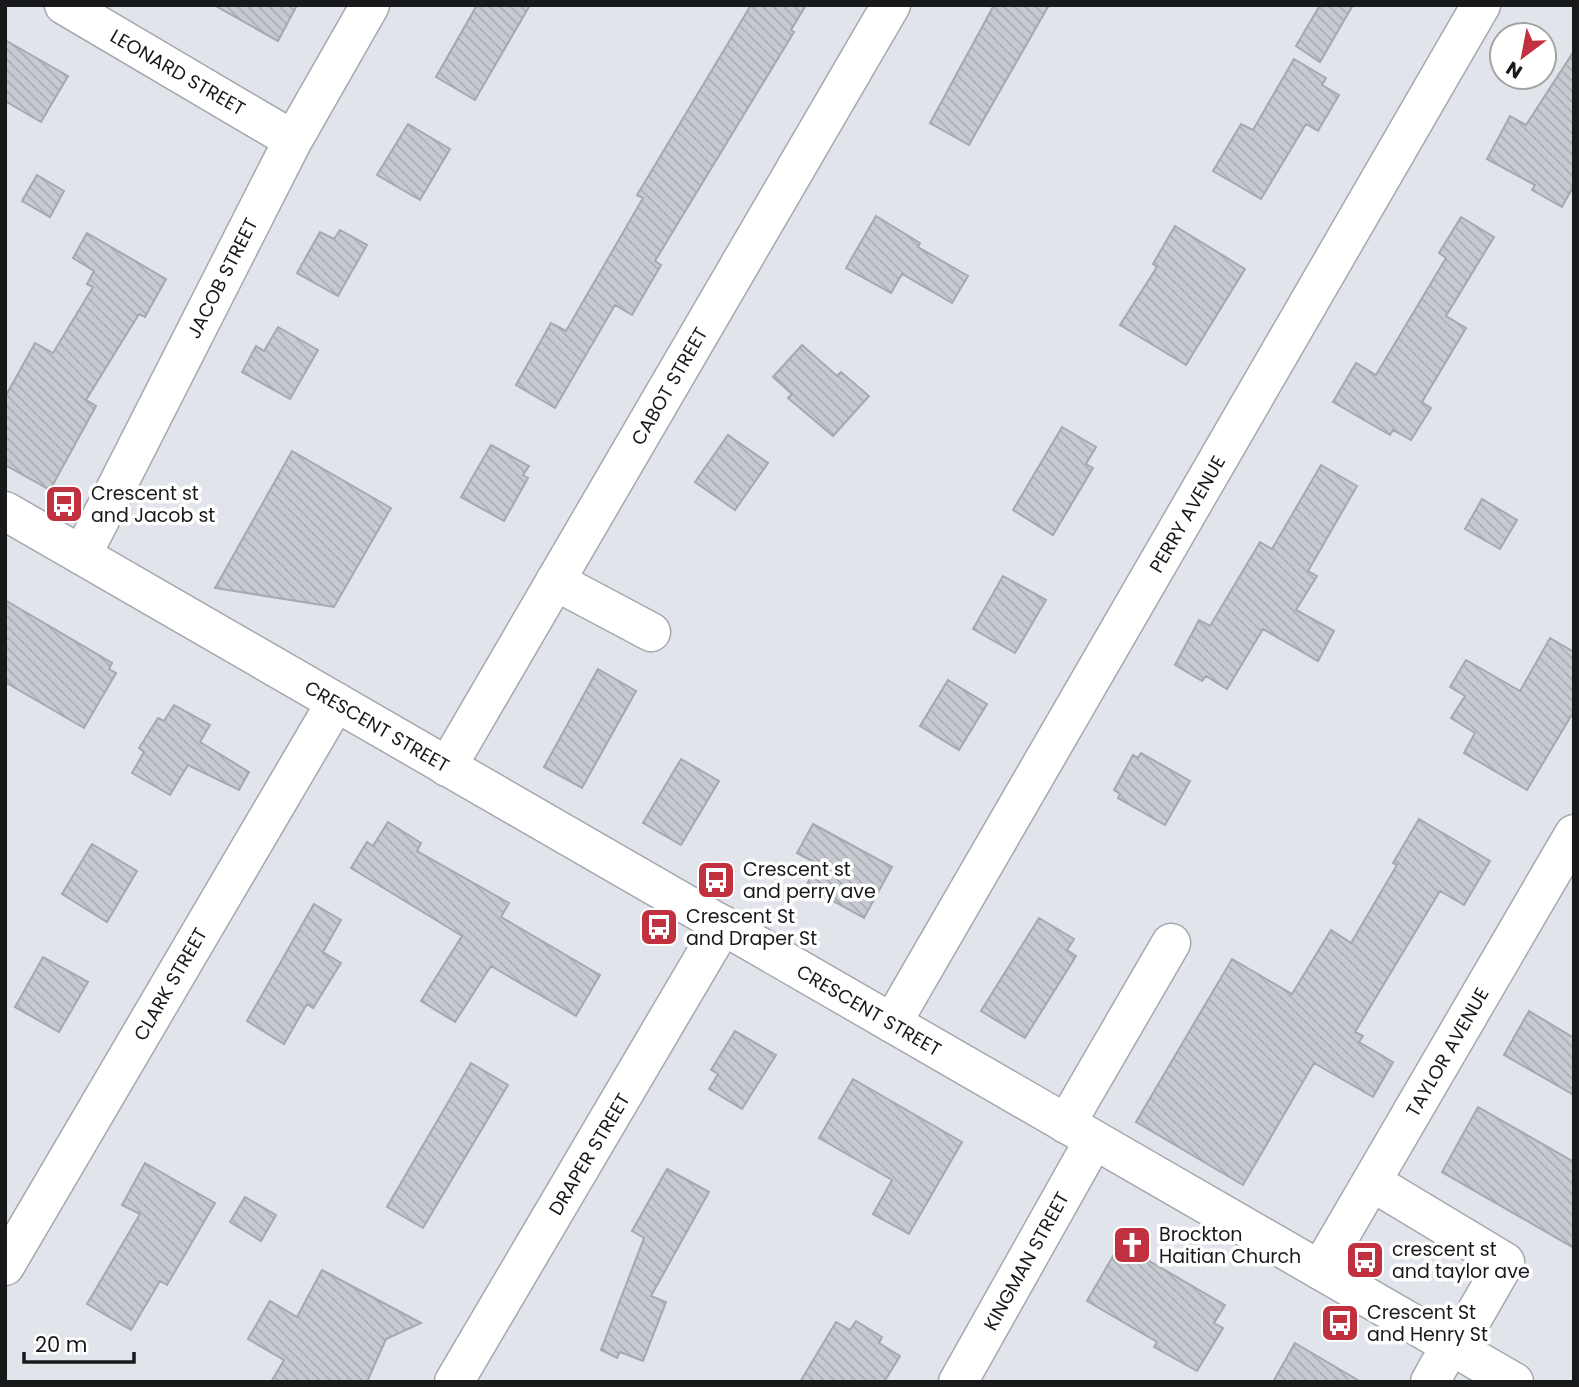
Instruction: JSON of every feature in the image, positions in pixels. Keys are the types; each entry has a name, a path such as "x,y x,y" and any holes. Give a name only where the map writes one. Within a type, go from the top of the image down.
{"street":[{"name":"LEONARD STREET","path":"64,5 293,139"},
{"name":"JACOB STREET","path":"82,555 293,139 370,5"},
{"name":"CABOT STREET","path":"447,767 891,5"},
{"name":"PERRY AVENUE","path":"892,1023 1482,5"},
{"name":"CRESCENT STREET","path":"5,511 1514,1382"},
{"path":"555,581 651,632"},
{"name":"CLARK STREET","path":"5,1266 336,702"},
{"name":"TAYLOR AVENUE","path":"1320,1270 1574,834"},
{"name":"DRAPER STREET","path":"454,1382 723,925"},
{"name":"KINGMAN STREET","path":"958,1382 1171,943"},
{"path":"1372,1182 1505,1262 1430,1382"}],"building":[{"path":"214,5 297,5 278,41"},
{"path":"477,5 530,5 475,100 436,77"},
{"path":"751,5 806,5 791,30 794,32 655,261 661,265 632,315 615,305 555,408 516,385 551,323 566,331 643,198 637,195"},
{"path":"994,5 1049,5 969,145 930,123"},
{"path":"1320,5 1353,5 1320,62 1296,46"},
{"path":"5,40 68,76 41,122 5,101"},
{"path":"1574,51 1574,185 1562,207 1532,190 1535,185 1487,159 1510,116 1526,125 1548,91 1558,91 1558,76"},
{"path":"1294,59 1326,78 1322,85 1339,95 1318,131 1306,124 1261,199 1213,171 1241,124 1253,130"},
{"path":"408,124 450,149 420,200 377,175"},
{"path":"37,175 64,191 50,217 22,201"},
{"path":"876,216 920,243 918,247 968,276 952,303 902,274 891,293 846,268"},
{"path":"1461,217 1494,237 1446,316 1466,328 1422,402 1431,408 1411,440 1393,430 1390,435 1333,402 1356,363 1376,375 1446,258 1439,253"},
{"path":"1175,226 1245,269 1186,365 1120,325 1157,267 1153,264"},
{"path":"340,230 367,245 338,296 297,273 320,232 334,239"},
{"path":"87,233 166,279 145,317 139,314 86,400 96,406 50,490 5,465 5,397 35,343 53,353 93,287 87,284 94,271 73,258"},
{"path":"278,327 318,350 290,399 242,372 256,346 264,351"},
{"path":"802,345 837,376 841,372 869,396 833,436 788,398 792,394 773,377"},
{"path":"1062,427 1096,447 1086,464 1093,468 1053,535 1013,510"},
{"path":"728,435 768,463 735,510 695,482"},
{"path":"491,445 529,466 523,475 528,478 504,521 461,497"},
{"path":"292,451 391,508 334,607 215,588"},
{"path":"1321,465 1357,486 1308,571 1317,576 1296,610 1334,631 1318,661 1263,629 1227,689 1206,676 1202,681 1175,665 1199,620 1210,626 1260,542 1272,549"},
{"path":"1482,499 1517,520 1500,549 1465,529"},
{"path":"1003,576 1046,600 1015,653 973,629"},
{"path":"5,600 112,663 109,669 116,673 84,728 5,682"},
{"path":"1550,638 1574,652 1574,711 1527,790 1464,753 1475,733 1451,718 1465,696 1450,687 1466,660 1520,691"},
{"path":"598,669 636,691 582,788 544,767"},
{"path":"948,680 987,704 959,750 920,726"},
{"path":"174,705 210,725 200,742 249,772 239,790 188,765 170,795 132,773 144,752 139,748 158,718 164,721"},
{"path":"1141,753 1190,781 1165,825 1118,798 1120,794 1114,790 1133,755 1138,758"},
{"path":"681,759 719,781 681,845 643,823"},
{"path":"1419,819 1490,861 1464,905 1440,891 1355,1032 1363,1036 1359,1042 1393,1062 1373,1097 1314,1063 1243,1185 1136,1122 1232,959 1292,994 1331,930 1351,943 1397,865 1393,863"},
{"path":"388,822 421,843 417,851 509,903 501,917 600,975 576,1016 491,966 455,1022 421,1001 462,936 351,868 367,842 373,846"},
{"path":"813,824 892,867 864,918 806,886 818,864 797,853"},
{"path":"92,844 137,871 107,922 62,894"},
{"path":"314,904 341,920 323,952 341,963 313,1008 307,1004 284,1044 247,1021"},
{"path":"1039,918 1074,939 1067,950 1076,956 1025,1038 981,1011"},
{"path":"43,957 88,982 59,1032 15,1007"},
{"path":"1529,1011 1574,1038 1574,1095 1504,1055"},
{"path":"735,1031 776,1055 742,1109 709,1089 718,1074 711,1070"},
{"path":"471,1063 508,1085 423,1228 387,1207"},
{"path":"853,1079 962,1142 909,1234 873,1214 892,1180 819,1138"},
{"path":"1478,1107 1574,1162 1574,1248 1442,1172"},
{"path":"145,1163 215,1203 167,1285 160,1281 131,1330 87,1304 140,1214 122,1205"},
{"path":"667,1169 709,1192 651,1296 666,1302 643,1361 620,1352 617,1358 601,1350 644,1238 632,1231"},
{"path":"245,1197 276,1215 261,1241 230,1222"},
{"path":"1120,1244 1225,1305 1214,1323 1223,1328 1197,1371 1154,1347 1157,1342 1087,1301"},
{"path":"322,1270 421,1323 386,1339 367,1382 271,1382 284,1360 248,1339 270,1301 297,1317"},
{"path":"856,1321 882,1337 879,1343 900,1356 884,1382 800,1382 836,1322 850,1330"},
{"path":"1295,1343 1361,1382 1273,1382"}],"place":[{"name":"Crescent st and Jacob st","path":"64,504"},
{"name":"Crescent st and perry ave","path":"716,880"},
{"name":"Crescent St and Draper St","path":"659,927"},
{"name":"Brockton Haitian Church","path":"1132,1245"},
{"name":"crescent st and taylor ave","path":"1365,1260"},
{"name":"Crescent St and Henry St","path":"1340,1323"}]}
